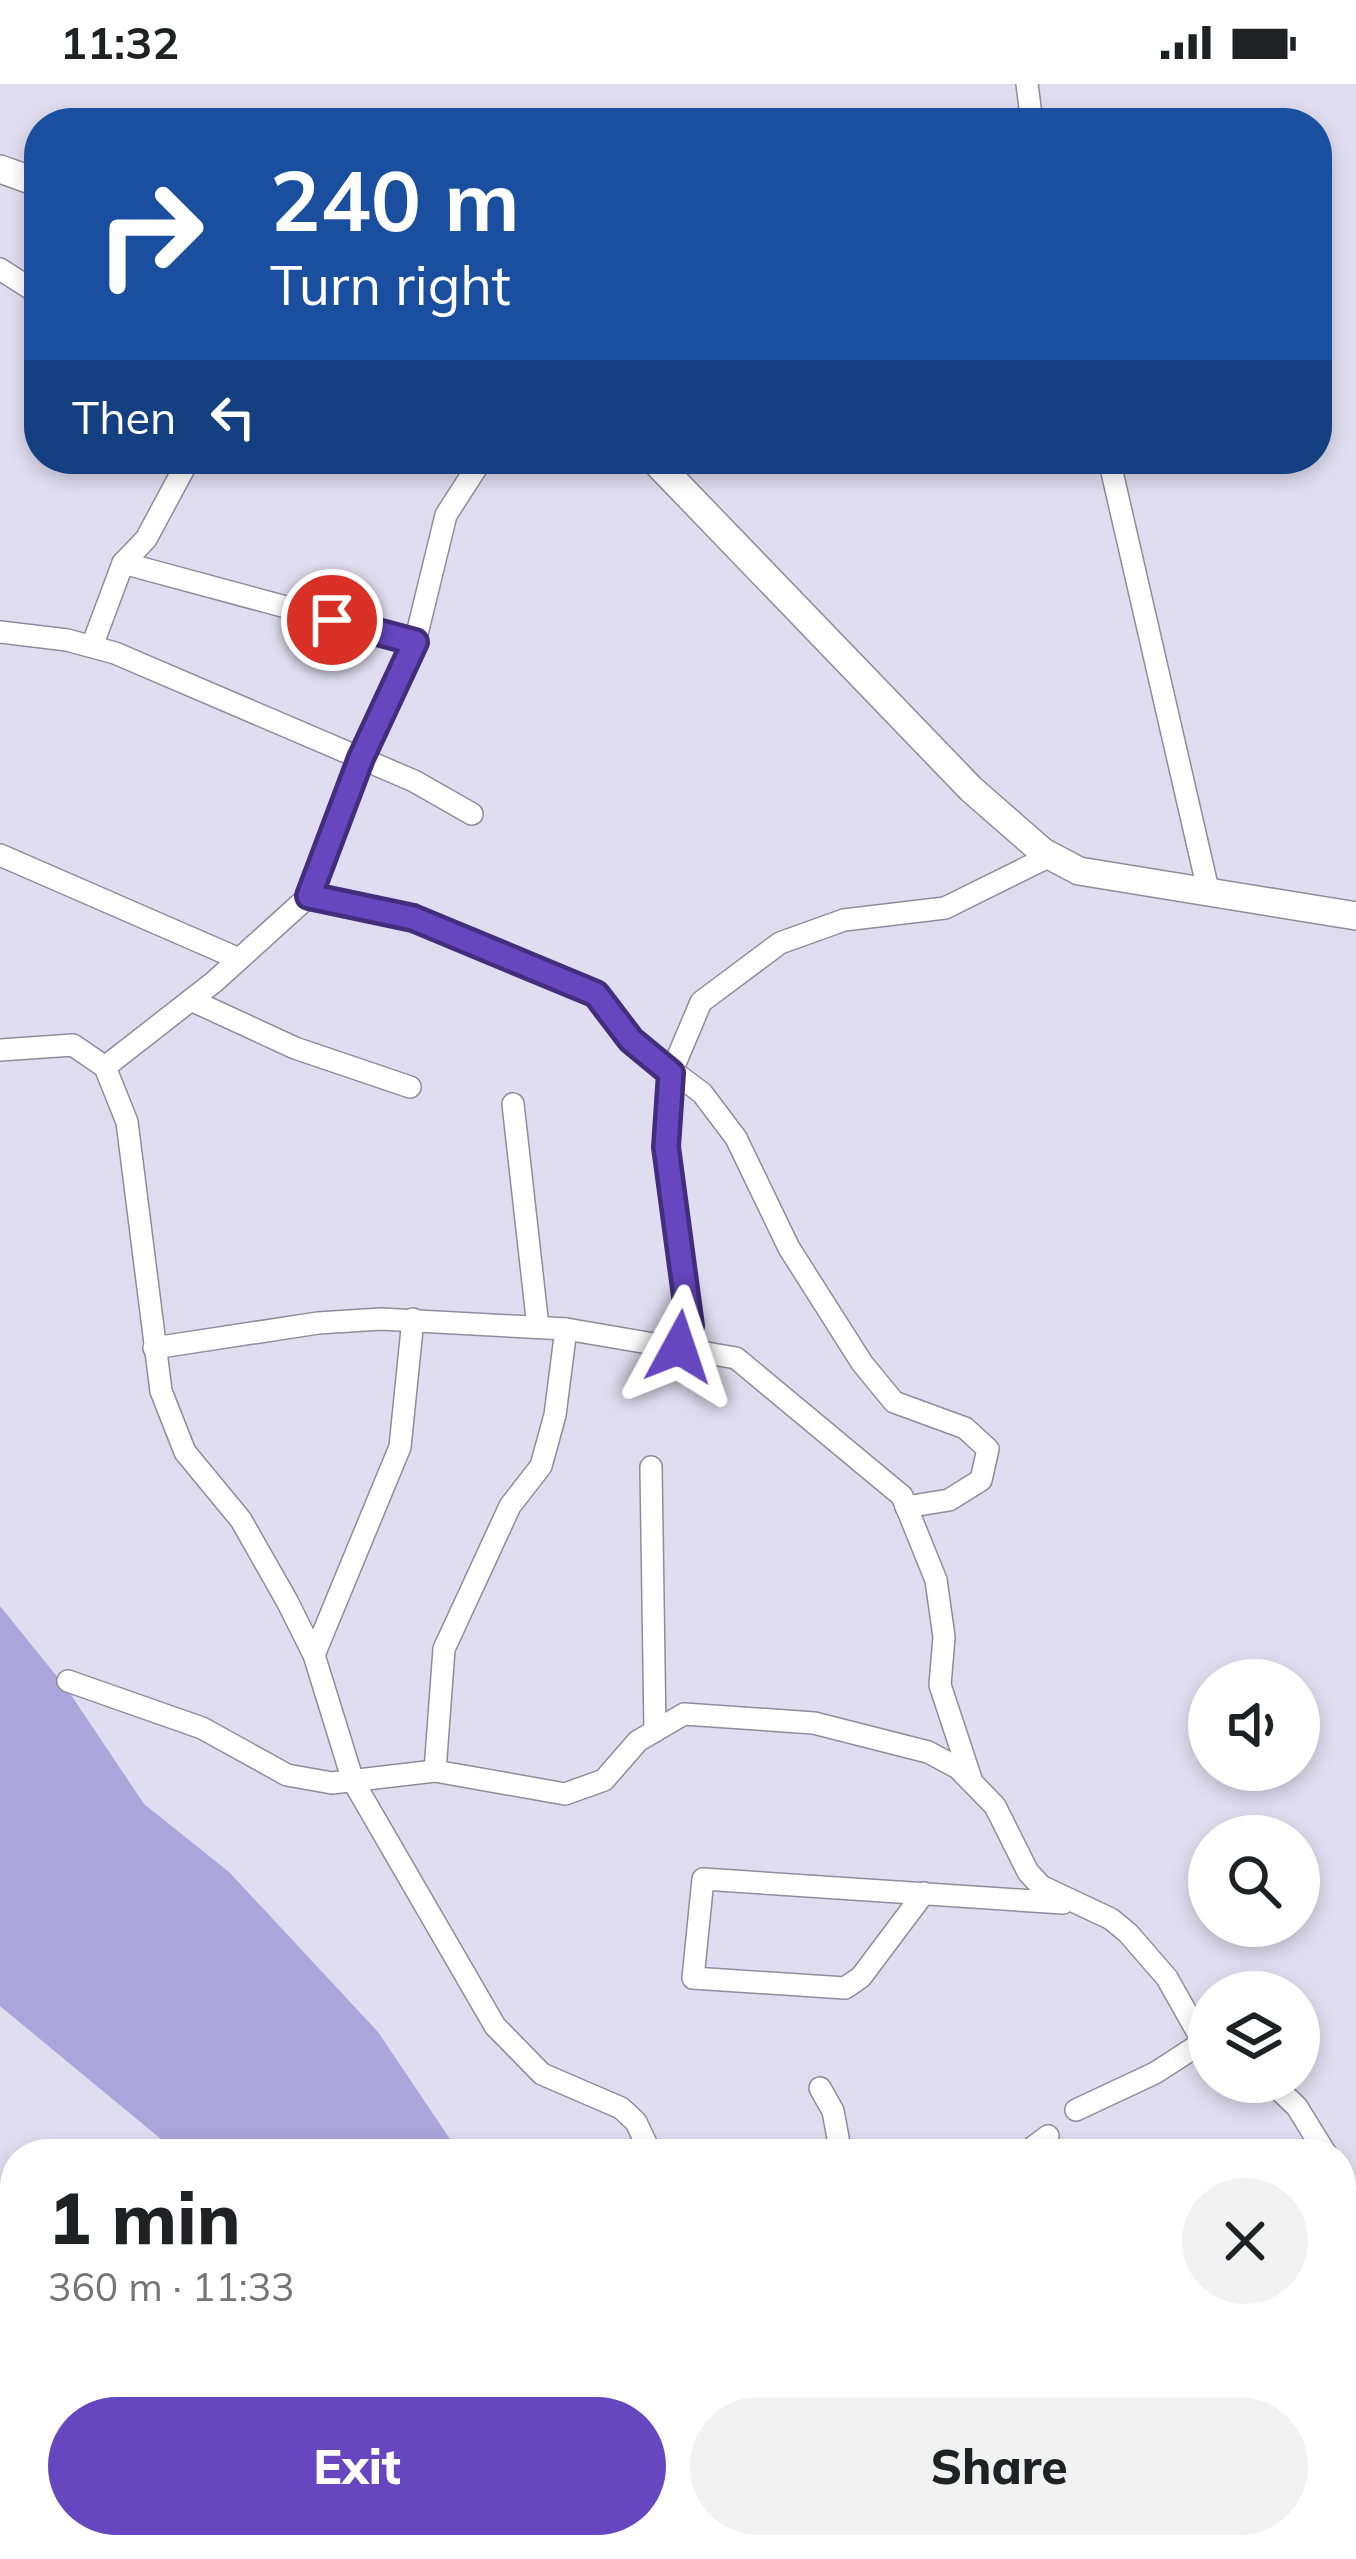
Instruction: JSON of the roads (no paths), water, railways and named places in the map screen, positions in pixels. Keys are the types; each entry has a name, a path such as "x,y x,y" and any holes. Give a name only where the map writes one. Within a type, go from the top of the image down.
{"main road":[{"path":"667,474 971,789 1050,856 1079,872 1356,916"}],"street":[{"path":"92,646 123,563 146,539 180,474"},
{"path":"105,1067 191,1000 309,896 361,758 415,642 446,515 472,474"},
{"path":"1112,474 1209,894"},
{"path":"123,563 415,642"},
{"path":"0,632 92,646 361,758 472,814"},
{"path":"0,855 239,958"},
{"path":"679,1347 690,1326 666,1147 671,1073 701,1002 780,943 844,920 945,908 1050,856"},
{"path":"309,896 413,918 596,994 631,1040 702,1093 736,1138 789,1248 873,1376 894,1402 965,1428 988,1449 982,1480 949,1500 906,1507"},
{"path":"191,1000 295,1048 410,1087"},
{"path":"0,1050 73,1045 105,1067 127,1122 161,1390 185,1452 241,1520 314,1654 353,1780 506,2040 542,2074 621,2108 636,2122 644,2139"},
{"path":"513,1104 538,1327"},
{"path":"154,1348 318,1322 413,1319 566,1329 736,1358 902,1496 936,1580 944,1637 940,1685 971,1779"},
{"path":"314,1654 400,1447 413,1319"},
{"path":"435,1771 444,1649 510,1506 541,1466 555,1415 566,1329"},
{"path":"651,1467 655,1731"},
{"path":"68,1681 202,1728 287,1775 332,1784 435,1771 565,1794 604,1780 638,1741 684,1714 814,1723 928,1752 971,1779 1000,1812 1028,1872 1073,1904 1111,1919 1167,1978 1188,2012"},
{"path":"924,1893 861,1977 845,1988 693,1978 703,1880 924,1893 1073,1904"},
{"path":"1076,2110 1156,2073 1188,2053"},
{"path":"820,2088 833,2110 838,2139"},
{"path":"1293,2103 1317,2139"},
{"path":"1044,2139 1048,2136"}]}
